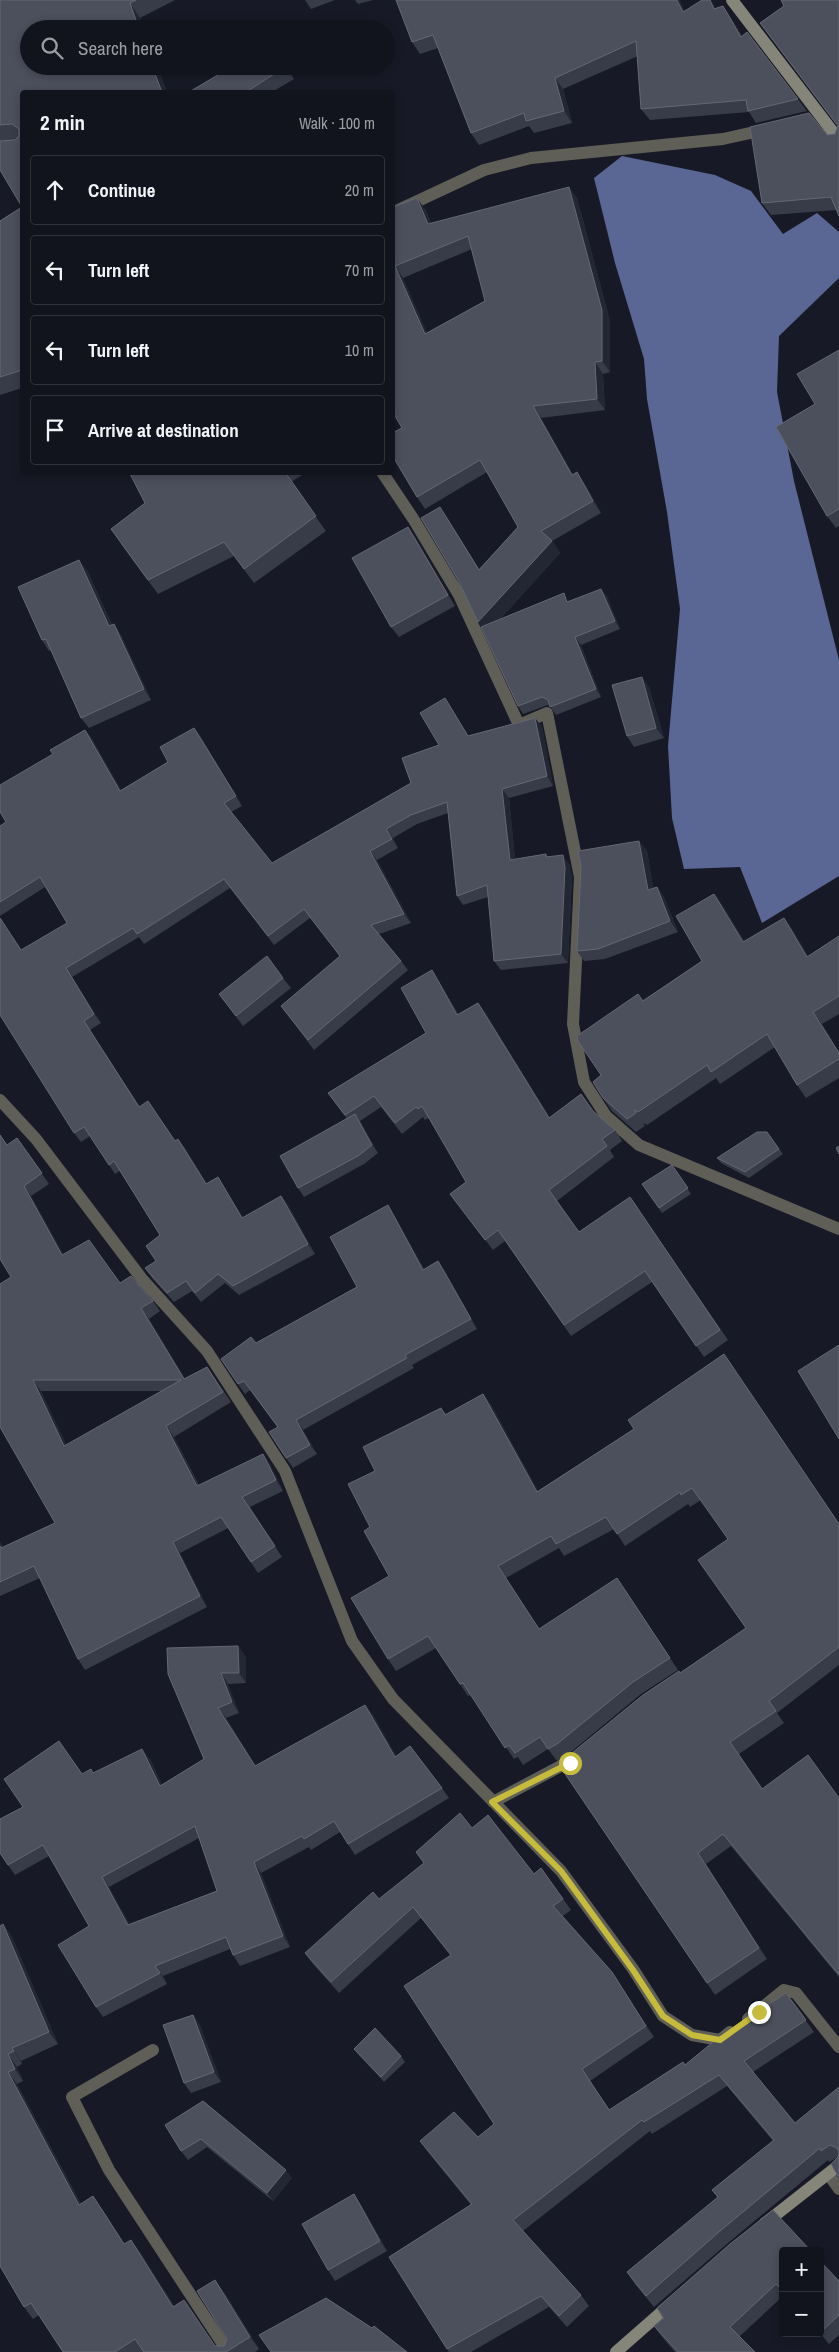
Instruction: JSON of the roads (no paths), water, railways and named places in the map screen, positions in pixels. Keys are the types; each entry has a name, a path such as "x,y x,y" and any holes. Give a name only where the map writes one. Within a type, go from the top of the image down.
{"main road":[{"path":"732,0 839,140"},
{"path":"755,2232 839,2165"},
{"path":"616,2352 682,2294"}],"street":[{"path":"803,120 821,116"},
{"path":"395,212 484,170 531,158 723,139 777,127"},
{"path":"384,475 459,595 519,725 547,713 580,877 573,1024 584,1082 606,1116 639,1145 839,1230"},
{"path":"0,1100 36,1139 142,1279 207,1351 286,1471 352,1641 393,1699 561,1871 633,1970 663,2016 692,2035 720,2040 784,1990 796,1993 839,2047"},
{"path":"492,1802 570,1763 585,1750"},
{"path":"153,2050 72,2098 109,2170 228,2352"},
{"path":"828,2174 839,2189"}],"water":[{"path":"622,156 715,175 751,191 783,234 817,213 839,232 839,278 779,336 777,392 794,481 839,660 839,876 762,923 740,867 684,869 672,818 668,746 680,609 667,512 647,399 644,359 615,263 594,178"}]}
